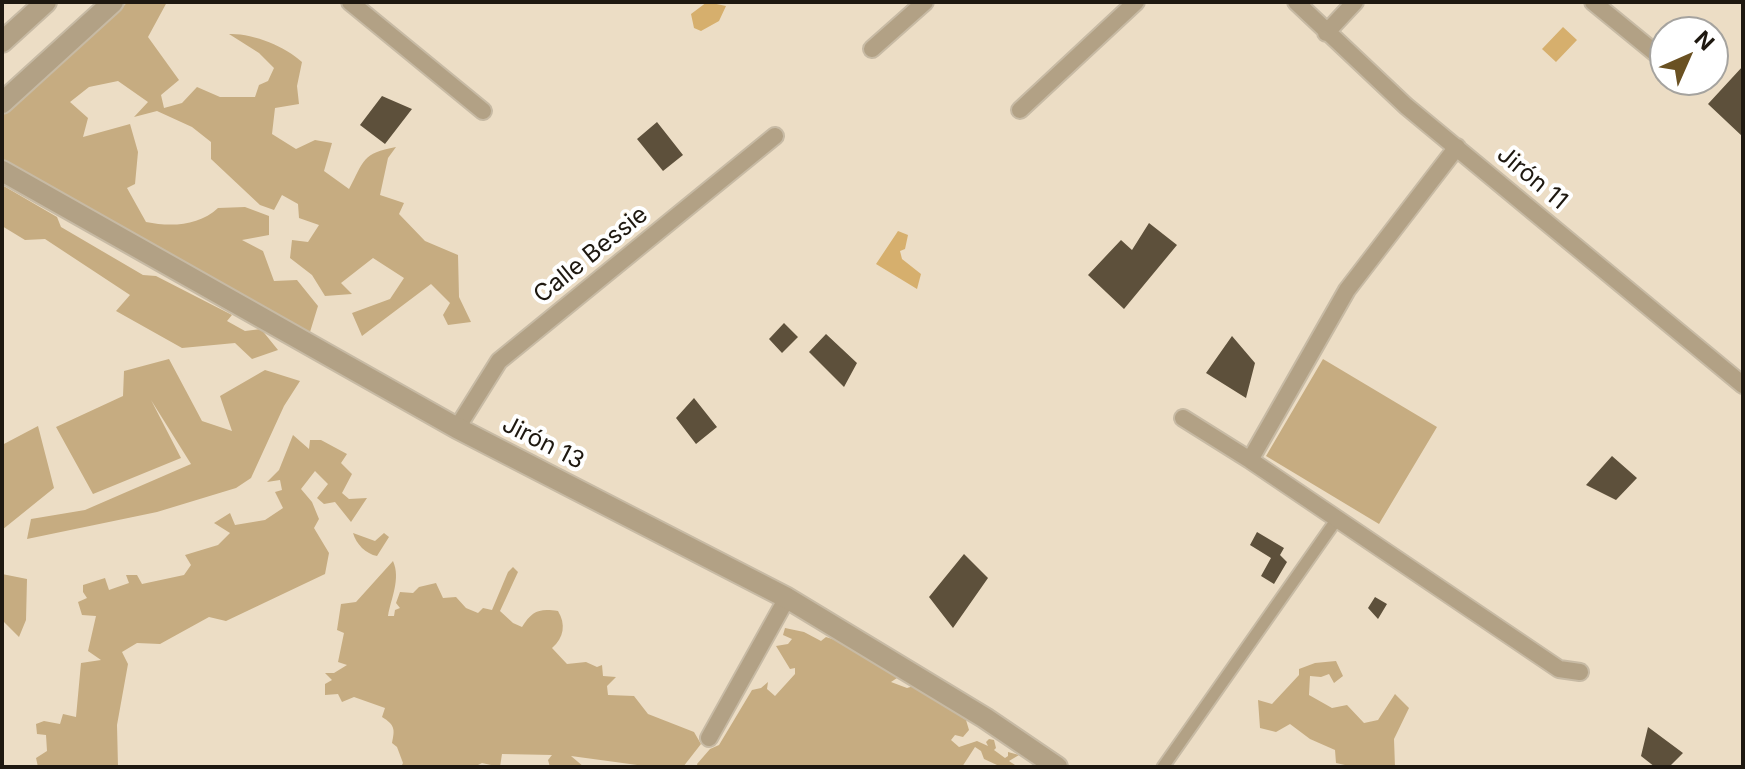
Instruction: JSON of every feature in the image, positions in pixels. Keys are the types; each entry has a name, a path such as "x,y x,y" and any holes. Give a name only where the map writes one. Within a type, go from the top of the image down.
{"street":[{"path":"2,42 46,2"},
{"path":"2,103 113,2"},
{"path":"350,2 483,111"},
{"path":"872,49 925,2"},
{"path":"1020,110 1136,2"},
{"name":"Jirón 11","path":"1296,2 1406,106 1743,385"},
{"path":"1326,33 1355,2"},
{"path":"1593,2 1649,48"},
{"name":"Calle Bessie","path":"457,428 499,361 775,136"},
{"path":"1250,460 1347,290 1457,147"},
{"name":"Jirón 13","path":"2,171 457,428 787,598 985,718 1057,767"},
{"path":"1183,418 1559,669 1580,672"},
{"path":"1163,767 1337,519"},
{"path":"709,738 787,598"}],"shaded area":[{"path":"128,2 167,2 148,37 179,80 161,95 164,108 182,103 197,87 220,97 255,97 259,85 268,81 274,68 259,53 229,34 248,36 277,46 302,62 297,86 299,104 275,108 272,134 296,149 315,140 332,143 324,171 349,189 365,160 376,152 396,147 388,158 380,195 404,203 399,214 425,241 458,255 459,297 471,322 448,325 443,315 450,303 431,284 362,336 352,313 390,299 404,278 373,258 341,283 352,294 325,296 312,275 290,258 292,240 308,242 319,225 299,218 298,204 282,195 274,210 260,205 211,159 211,142 192,127 157,111 134,117 148,102 118,81 89,87 70,102 88,118 83,137 130,124 138,152 135,184 127,188 146,222 184,224 218,208 245,207 269,216 269,235 242,240 263,251 274,281 297,280 318,306 310,332 91,214 2,161 2,111"},
{"path":"707,2 726,6 719,21 701,31 694,28 691,14"},
{"path":"1563,27 1577,40 1556,62 1542,49"},
{"path":"2,185 57,217 61,227 143,275 156,276 232,315 227,321 245,331 261,329 278,350 252,359 235,343 182,348 116,311 130,295 45,239 25,240 2,226"},
{"path":"898,231 908,235 905,249 900,251 902,259 921,274 917,289 876,264"},
{"path":"169,359 202,421 232,431 220,396 265,370 300,381 284,406 251,478 236,488 157,512 27,539 31,519 85,510 191,464 151,400 181,458 93,494 56,427 123,396 124,371"},
{"path":"1323,359 1437,427 1379,524 1266,456"},
{"path":"38,426 54,488 2,530 2,445"},
{"path":"293,435 309,449 310,440 321,440 347,454 341,463 352,474 342,493 349,499 367,498 351,522 335,502 324,504 317,498 328,484 315,471 301,489 312,502 319,519 314,528 329,553 325,574 226,621 209,617 160,644 137,643 122,652 128,664 117,725 118,767 38,767 36,758 47,751 46,735 37,734 36,724 44,721 60,724 63,714 76,717 81,663 101,660 88,651 96,616 82,615 78,602 87,598 83,585 105,578 109,590 129,583 126,575 137,575 142,584 184,575 191,565 185,555 218,545 230,533 214,523 230,513 235,525 265,520 283,508 275,492 282,490 280,480 267,482 279,470"},
{"path":"353,533 375,541 384,533 389,537 377,556 362,548"},
{"path":"393,561 396,582 388,616 394,616 395,610 400,608 396,603 400,592 413,593 419,587 436,583 443,598 456,597 466,608 478,613 483,608 492,610 513,567 518,572 500,611 522,627 537,612 558,611 562,631 552,648 567,664 586,662 597,667 602,665 603,676 616,677 607,686 608,695 634,696 648,714 694,732 701,744 683,767 652,767 571,756 584,767 550,767 548,760 552,755 502,754 500,767 482,763 474,767 401,767 403,763 397,747 392,743 393,728 382,717 385,708 354,697 342,702 338,694 325,695 325,684 332,680 325,673 334,673 347,665 338,662 344,633 337,630 341,604 356,602"},
{"path":"2,574 27,579 26,620 19,637 4,622"},
{"path":"785,628 804,632 821,641 826,637 854,646 896,669 897,678 891,682 907,688 917,685 947,700 948,708 966,720 969,730 963,737 955,735 951,740 959,747 977,741 988,746 986,742 989,739 994,740 994,750 1005,758 1008,752 1019,755 1009,761 1018,767 996,767 984,759 975,747 962,767 698,767 697,764 710,749 719,745 752,690 768,682 767,689 775,696 795,674 795,668 790,669 776,646 788,644 792,639 783,635"},
{"path":"1336,661 1343,676 1334,683 1329,674 1310,676 1309,695 1332,708 1347,705 1364,723 1378,720 1395,694 1409,708 1394,739 1395,767 1354,767 1336,763 1335,750 1310,739 1290,724 1276,732 1260,728 1258,700 1272,704 1299,675 1299,669 1315,663"}],"building":[{"path":"1743,66 1743,137 1708,104 1715,96 1729,96 1729,81"},
{"path":"382,96 412,109 385,144 360,125"},
{"path":"657,122 683,155 663,171 637,139"},
{"path":"1149,223 1177,245 1124,309 1088,275 1121,240 1132,250"},
{"path":"784,323 798,337 782,353 769,339"},
{"path":"826,334 857,363 844,387 809,352"},
{"path":"1232,336 1255,363 1246,398 1206,373"},
{"path":"694,398 717,427 696,444 676,418"},
{"path":"1612,456 1637,478 1616,500 1586,485"},
{"path":"1257,532 1284,548 1280,555 1287,562 1274,584 1261,576 1271,558 1250,545"},
{"path":"964,554 988,578 953,628 929,597"},
{"path":"1375,597 1387,604 1378,619 1368,608"},
{"path":"1648,727 1683,753 1669,767 1655,767 1641,756"}]}
